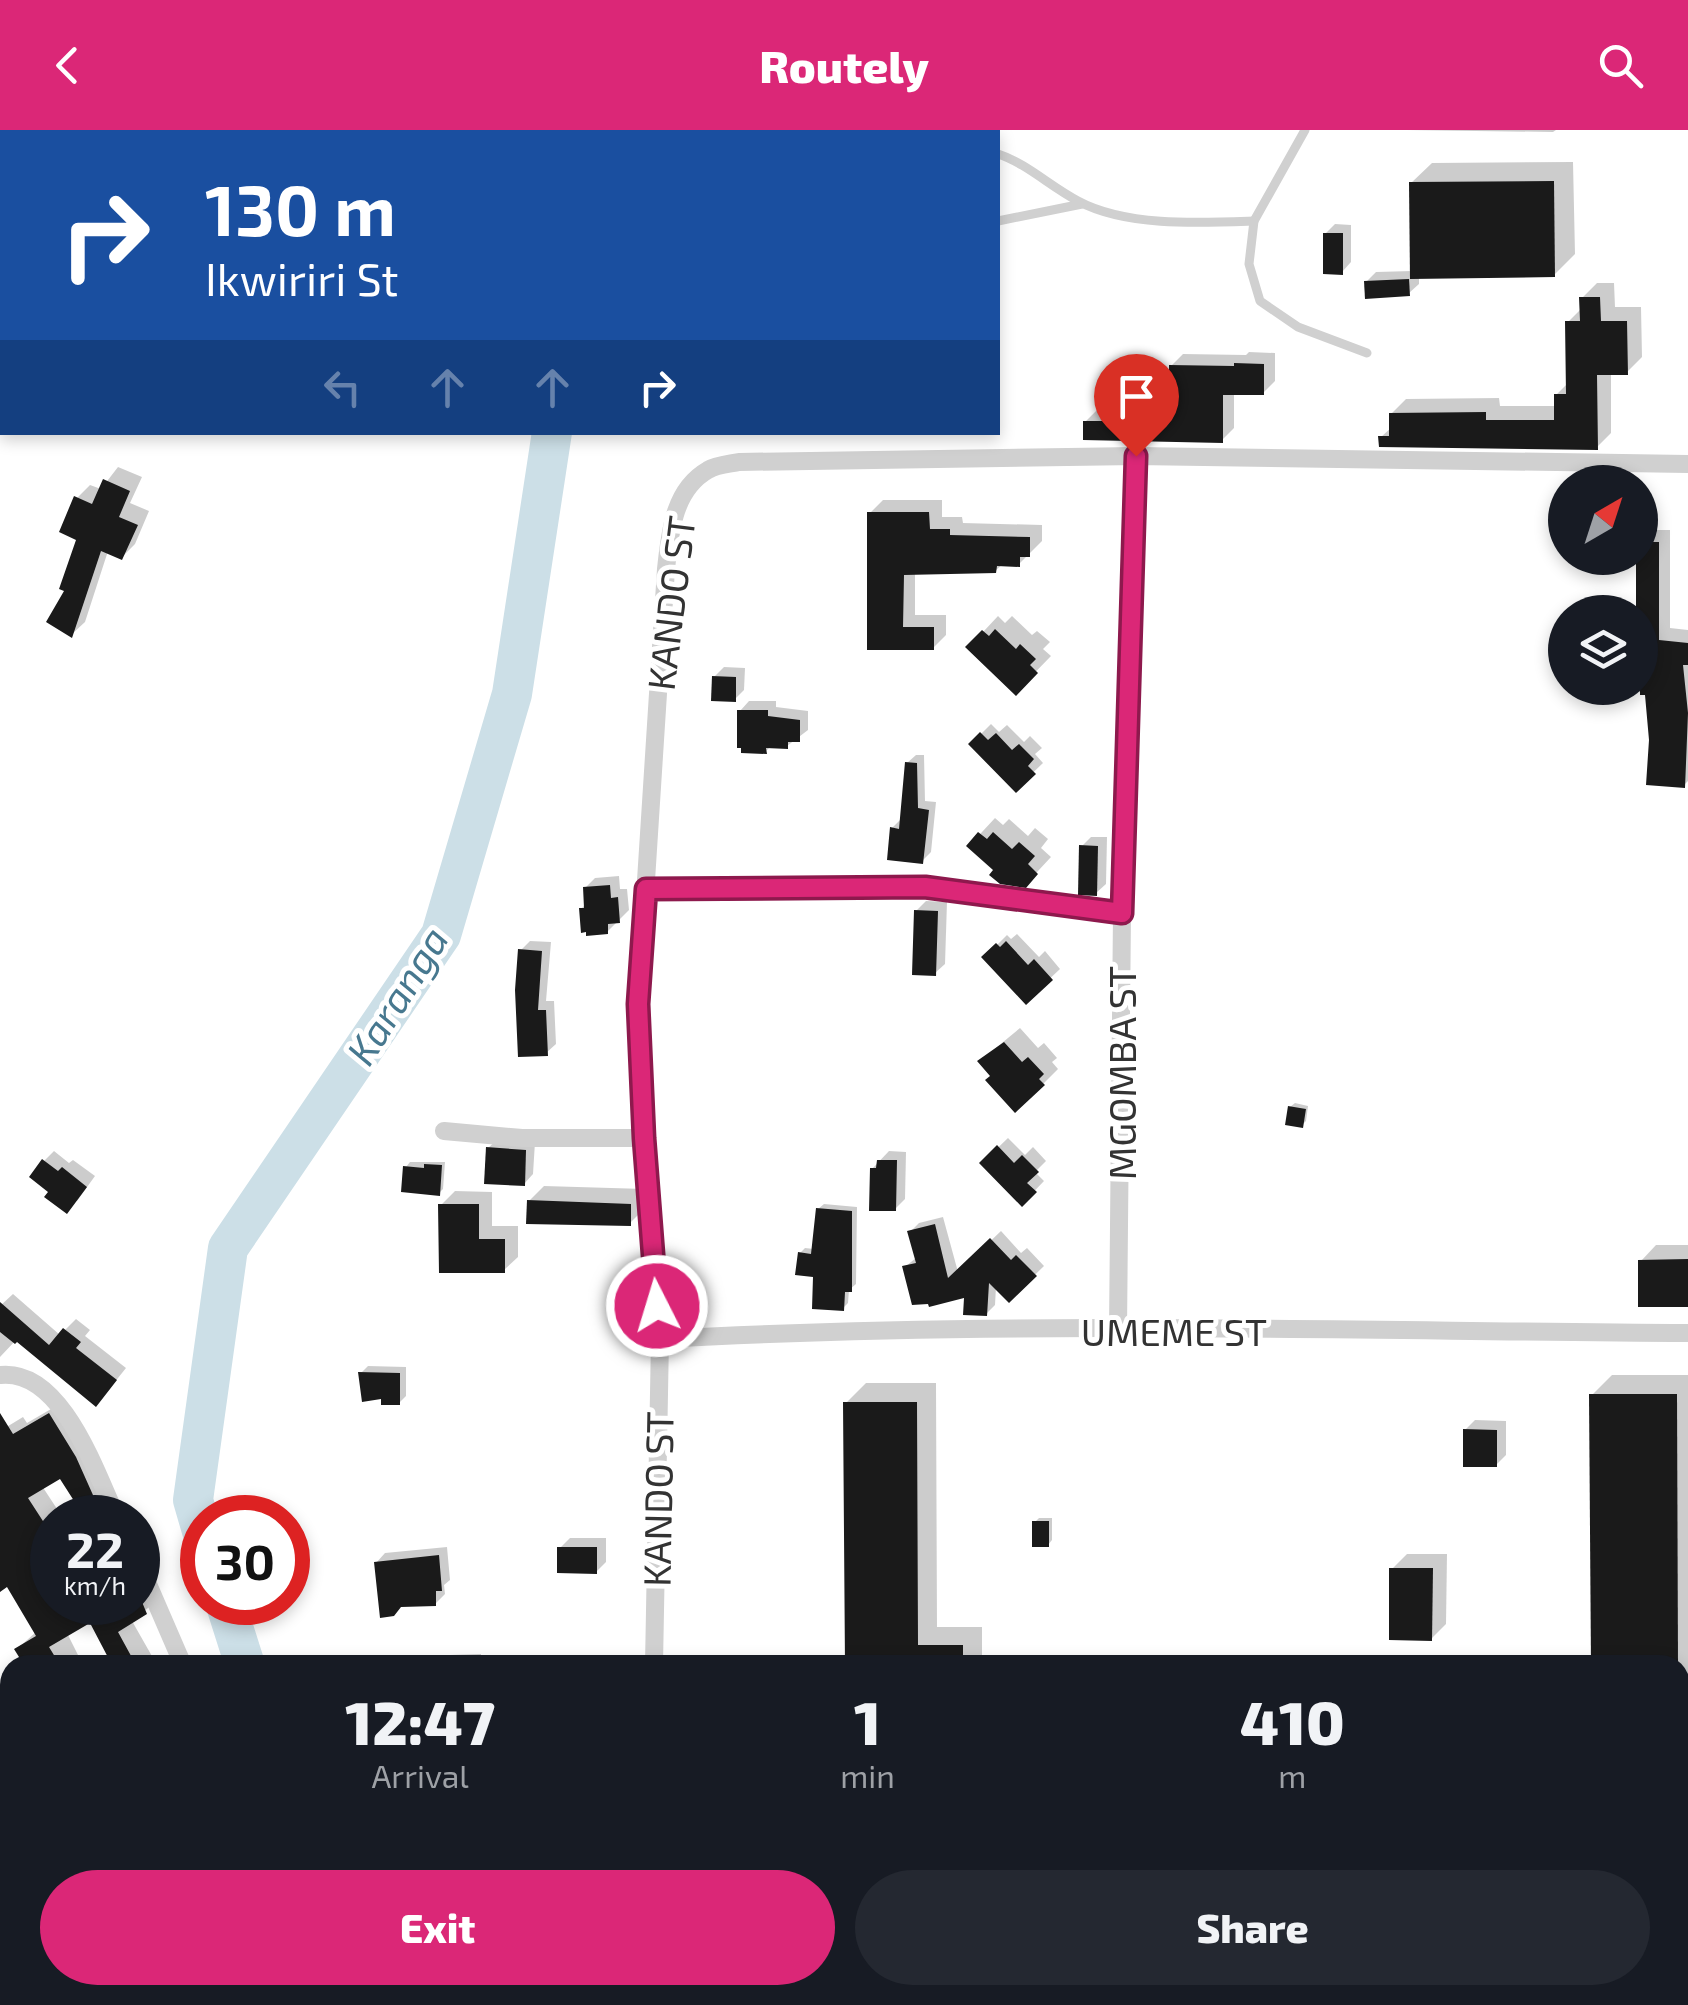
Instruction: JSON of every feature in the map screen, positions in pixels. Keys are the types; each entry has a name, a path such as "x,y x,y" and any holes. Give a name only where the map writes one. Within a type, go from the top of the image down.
{"street":[{"name":"KANDO ST","path":"654,1655 660,1339 638,1004 672,517 686,491 708,469 739,462 1136,456 1688,464"},
{"name":"MGOMBA ST","path":"1118,1330 1122,913 1136,456"},
{"path":"646,889 925,887 1122,913"},
{"path":"444,1131 522,1138 644,1138"},
{"name":"UMEME ST","path":"660,1339 784,1332 1688,1332"},
{"path":"0,1375 28,1380 48,1391 74,1427 106,1495"},
{"path":"160,1611 180,1655"}],"lane":[{"path":"1305,130 1254,221 1249,264 1260,301 1298,327 1367,353"},
{"path":"1000,155 1082,204 1117,214 1180,224 1254,221"},
{"path":"1000,220 1082,204"}],"building":[{"path":"1554,181 1555,277 1410,279 1409,182"},
{"path":"1323,233 1343,233 1343,275 1323,274"},
{"path":"1409,279 1410,296 1365,299 1364,281"},
{"path":"1579,297 1600,297 1601,321 1627,321 1628,375 1597,375 1598,450 1379,447 1378,436 1389,436 1389,413 1486,412 1486,420 1554,420 1554,394 1566,394 1565,321 1580,321"},
{"path":"1264,364 1264,395 1223,395 1223,443 1083,440 1083,421 1121,421 1121,416 1169,417 1169,365"},
{"path":"103,479 130,491 119,517 138,525 122,560 101,551 72,638 46,622 64,591 59,589 76,540 59,532 74,496 92,504"},
{"path":"867,512 929,512 930,529 950,529 950,535 1030,537 1030,557 1020,557 1020,567 997,566 996,573 904,575 903,627 934,627 934,650 867,650"},
{"path":"1659,542 1659,640 1688,643 1688,665 1683,665 1688,713 1685,788 1646,785 1649,740 1646,705 1658,705 1658,595 1636,595 1636,575 1658,575"},
{"path":"995,629 1016,649 1020,644 1036,659 1030,665 1038,673 1016,696 965,647 982,630 989,636"},
{"path":"712,676 736,677 736,702 711,701"},
{"path":"737,710 768,710 768,716 800,720 800,742 788,742 788,749 766,748 767,754 741,753 741,748 737,748"},
{"path":"980,732 988,740 996,733 1012,750 1019,744 1034,759 1028,766 1036,774 1016,793 968,744"},
{"path":"905,762 917,763 918,808 929,810 923,864 887,860 890,827 899,829"},
{"path":"978,832 987,839 993,832 1012,849 1019,842 1035,856 1028,864 1038,874 1026,888 1000,884 989,875 993,870 966,846"},
{"path":"1079,845 1098,846 1097,896 1078,895"},
{"path":"610,885 611,898 618,897 620,923 608,924 608,934 586,936 586,932 581,933 579,908 584,908 583,887"},
{"path":"914,910 938,911 936,976 912,975"},
{"path":"1006,941 1028,965 1034,959 1053,980 1026,1005 981,957 996,943 1000,947"},
{"path":"518,949 542,951 538,1010 546,1010 548,1056 518,1057"},
{"path":"1004,1042 1022,1062 1028,1057 1044,1074 1039,1079 1045,1085 1015,1113 985,1080 990,1076 977,1061"},
{"path":"1288,1106 1306,1109 1303,1128 1285,1125"},
{"path":"997,1145 1014,1163 1022,1155 1039,1172 1027,1183 1037,1192 1022,1207 979,1163"},
{"path":"486,1147 526,1150 525,1186 484,1184"},
{"path":"42,1159 58,1171 62,1167 87,1187 67,1214 44,1197 48,1192 29,1177"},
{"path":"877,1160 897,1160 896,1211 869,1211 870,1168 876,1168"},
{"path":"424,1164 442,1165 440,1196 401,1192 403,1166 424,1168"},
{"path":"527,1200 631,1204 631,1226 526,1224"},
{"path":"438,1204 479,1204 479,1239 505,1239 505,1273 439,1273"},
{"path":"816,1208 852,1211 852,1292 845,1292 844,1311 812,1309 813,1277 795,1275 798,1252 811,1254"},
{"path":"935,1224 948,1278 990,1238 1011,1260 1016,1255 1037,1276 1009,1303 989,1283 987,1316 963,1315 964,1298 929,1307 912,1305 902,1266 916,1263 907,1231"},
{"path":"1688,1259 1688,1307 1638,1307 1638,1260"},
{"path":"0,1302 49,1345 63,1328 81,1342 76,1348 117,1380 96,1407 0,1332"},
{"path":"358,1372 400,1373 400,1405 381,1405 381,1399 362,1402"},
{"path":"1589,1394 1677,1394 1678,1655 1591,1655"},
{"path":"843,1402 917,1402 918,1645 963,1645 963,1655 845,1655"},
{"path":"0,1413 13,1434 49,1413 76,1457 93,1495 70,1495 60,1479 28,1498 30,1625 87,1625 49,1647 54,1655 18,1655 14,1649 36,1636 7,1587 0,1592"},
{"path":"1463,1429 1497,1430 1497,1467 1463,1467"},
{"path":"1032,1521 1049,1521 1049,1547 1032,1547"},
{"path":"557,1547 597,1547 597,1574 557,1573"},
{"path":"439,1555 442,1591 436,1591 436,1606 401,1607 394,1616 380,1618 374,1562"},
{"path":"1389,1568 1433,1568 1432,1641 1389,1640"},
{"path":"91,1625 129,1625 118,1632 131,1655 107,1655"}],"waterway":[{"name":"Karanga","path":"194,1495 228,1248 441,935 512,694 552,435"},
{"name":"Karanga","path":"232,1625 242,1655"}],"route":[{"path":"657,1306 638,1004 646,889 925,887 1122,913 1136,456"}]}
